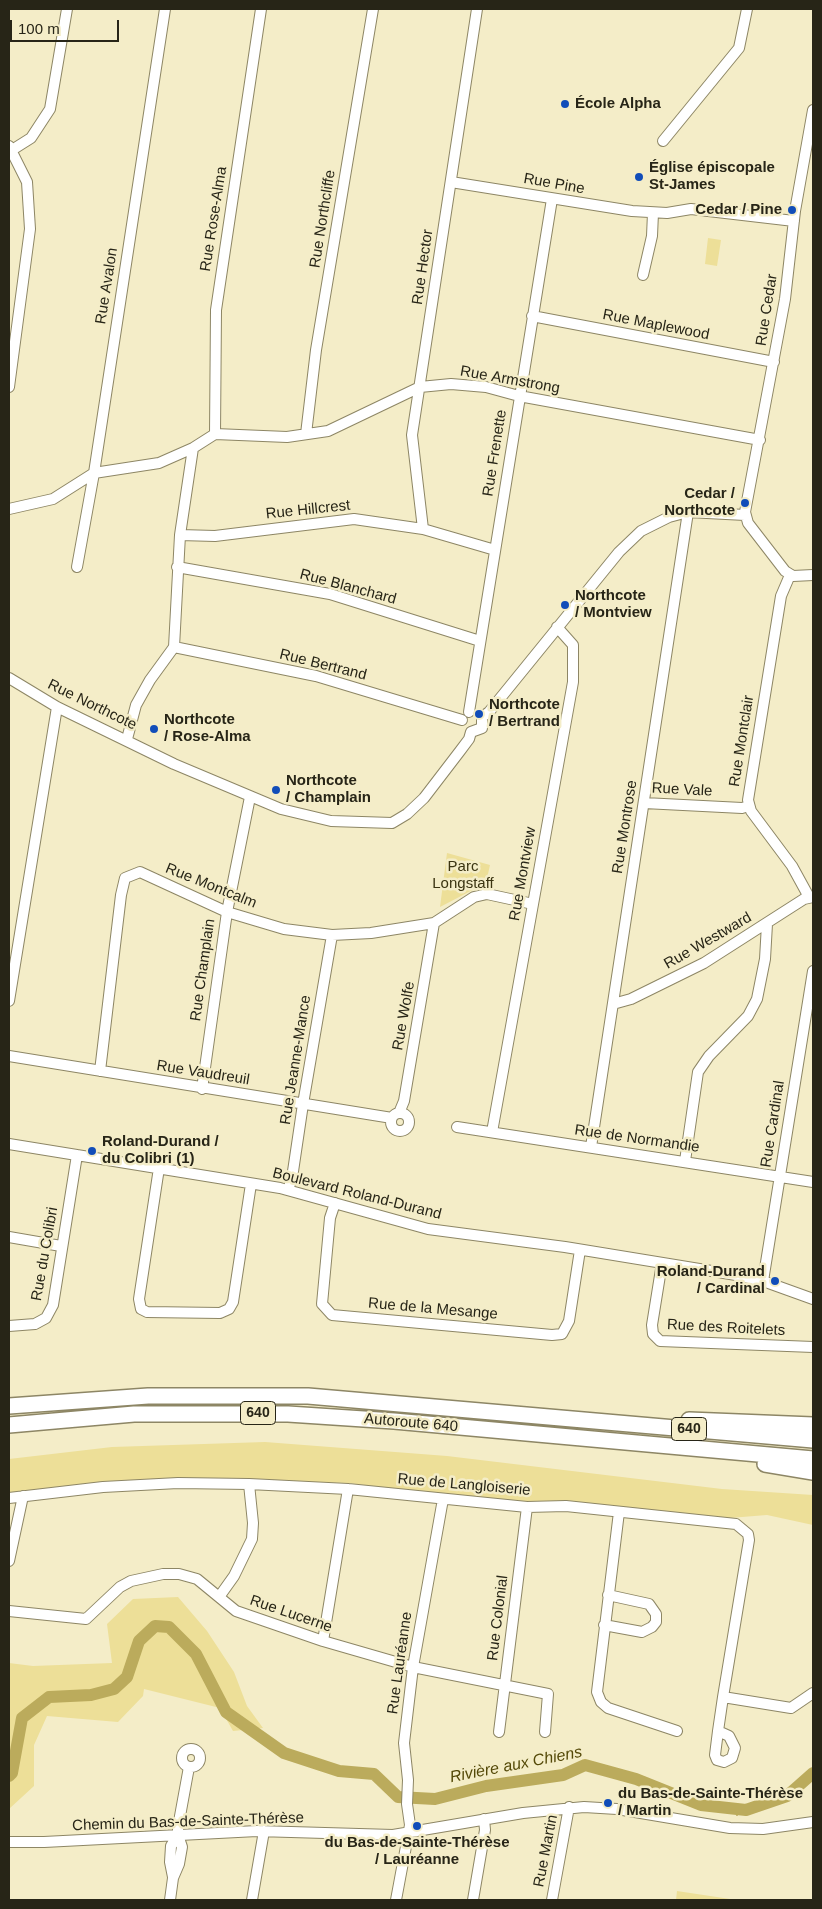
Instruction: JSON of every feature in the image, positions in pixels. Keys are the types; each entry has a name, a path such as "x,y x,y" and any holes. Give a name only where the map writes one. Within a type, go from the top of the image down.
{"highway":[{"name":"Autoroute 640","path":"9,1406 131,1396 264,1395 342,1398 813,1440"},
{"name":"Autoroute 640","path":"9,1425 134,1414 274,1414 394,1421 813,1459"},
{"path":"565,1418 813,1425"},
{"path":"648,1444 813,1472"}],"street":[{"path":"9,387 30,228 27,182 10,148 31,138 50,109 67,9"},
{"name":"Rue Avalon","path":"77,567 94,473 165,9"},
{"name":"Rue Rose-Alma","path":"215,434 216,310 261,9"},
{"name":"Rue Northcliffe","path":"306,434 316,350 373,9"},
{"name":"Rue Hector","path":"423,529 412,435 477,9"},
{"path":"663,141 739,48 747,9"},
{"name":"Rue Cedar","path":"745,515 787,286 794,221 813,110"},
{"name":"Rue Pine","path":"451,182 652,214 691,209 723,211 794,221"},
{"name":"Rue Frenette","path":"469,712 552,198"},
{"path":"643,275 651,244 652,214"},
{"name":"Rue Maplewood","path":"532,316 774,362"},
{"name":"Rue Armstrong","path":"215,434 287,437 328,431 380,408 420,387 451,384 477,387 760,440"},
{"path":"9,508 53,499 94,473 159,463 193,448 215,434"},
{"path":"128,739 136,705 150,680 174,647 180,535 193,448"},
{"name":"Rue Northcote","path":"9,678 58,707 128,739 174,764 281,809 331,822 392,823 407,814 424,798 469,740 471,732 482,728 482,717 489,712 619,552 641,531 669,517 688,512 745,515"},
{"name":"Rue Montrose","path":"591,1147 688,512"},
{"path":"745,515 748,523 790,575 813,575"},
{"name":"Rue Hillcrest","path":"180,535 215,536 354,519 423,529 496,550"},
{"name":"Rue Blanchard","path":"178,567 330,594 480,641"},
{"name":"Rue Montclair","path":"790,575 781,596 748,797 749,806 792,866 811,897"},
{"name":"Rue Montview","path":"492,1132 573,682 573,644 557,627"},
{"name":"Rue Bertrand","path":"174,647 316,676 462,720"},
{"path":"9,1001 58,707"},
{"path":"471,732 466,730 462,720 469,712 477,712 482,717"},
{"name":"Rue Champlain","path":"202,1088 227,912 250,797"},
{"name":"Rue Vale","path":"644,803 742,808 749,806"},
{"name":"Rue Montcalm","path":"100,1071 125,878 140,872 227,912 284,929 332,935 371,933 434,922 474,897 487,894 533,904"},
{"name":"Rue Westward","path":"613,1004 631,999 704,963 811,897"},
{"name":"Rue Wolfe","path":"396,1116 404,1101 434,922"},
{"path":"685,1161 698,1072 709,1056 748,1016 757,1000 764,959 767,924"},
{"name":"Rue Jeanne-Mance","path":"288,1190 292,1178 302,1104 332,935"},
{"name":"Rue Cardinal","path":"762,1281 813,971"},
{"name":"Rue Vaudreuil","path":"9,1056 302,1104 396,1116"},
{"name":"Rue de Normandie","path":"457,1127 813,1182"},
{"name":"Boulevard Roland-Durand","path":"9,1144 288,1190 428,1229 580,1250 762,1281 813,1299"},
{"name":"Rue du Colibri","path":"9,1326 35,1324 46,1318 53,1305 77,1155"},
{"path":"159,1168 138,1299 141,1308 148,1312 220,1312 228,1309 233,1302 251,1184"},
{"name":"Rue de la Mesange","path":"334,1203 330,1218 322,1304 332,1315 552,1335 562,1334 569,1321 580,1250"},
{"path":"9,1238 61,1246"},
{"name":"Rue des Roitelets","path":"662,1263 652,1325 653,1334 660,1340 813,1348"},
{"name":"Rue de Langloiserie","path":"9,1498 103,1488 178,1483 249,1484 348,1489 526,1507 566,1506 736,1524 748,1534 750,1540 718,1731"},
{"path":"220,1597 234,1576 252,1539 253,1523 249,1484"},
{"path":"323,1641 348,1489"},
{"path":"9,1561 23,1496"},
{"name":"Rue Lauréanne","path":"396,1900 410,1825 403,1746 413,1667 443,1499"},
{"name":"Rue Colonial","path":"500,1732 526,1507"},
{"path":"619,1512 596,1692 601,1702 608,1708 677,1731"},
{"name":"Rue Lucerne","path":"9,1611 86,1619 120,1587 131,1581 164,1574 178,1574 197,1579 236,1611 323,1641 413,1667 548,1694 545,1732"},
{"path":"604,1625 642,1632 652,1627 656,1622 656,1614 649,1604 608,1595"},
{"path":"723,1697 791,1708 813,1693"},
{"path":"170,1900 173,1878 170,1862 171,1846 178,1836 189,1767"},
{"name":"Chemin du Bas-de-Sainte-Thérèse","path":"9,1842 44,1842 264,1831 380,1835 408,1833 484,1819 569,1807 617,1808 730,1828 764,1829 813,1822"},
{"name":"Rue Martin","path":"552,1900 569,1807"},
{"path":"473,1900 485,1830 484,1819"},
{"path":"252,1900 264,1831"}],"green space":[{"path":"708,238 721,240 717,266 705,264"},
{"name":"Parc Longstaff","path":"447,853 490,865 486,883 440,907"},
{"path":"265,1442 447,1456 722,1489 813,1495 813,1525 767,1515 717,1519 442,1495 349,1483 245,1481 9,1495 9,1459 112,1447"},
{"path":"178,1597 207,1631 234,1672 247,1706 263,1728 233,1731 220,1708 144,1689 143,1696 118,1722 47,1716 34,1745 34,1786 9,1809 9,1663 33,1666 112,1663 107,1624 133,1599"},
{"path":"677,1891 730,1899 730,1900 676,1900"}],"waterway":[{"name":"Rivière aux Chiens","path":"9,1776 12,1773 22,1718 49,1697 91,1695 114,1689 127,1677 139,1641 155,1626 169,1627 196,1654 226,1712 284,1753 339,1771 374,1774 398,1797 435,1799 486,1786 563,1775 585,1765 636,1779 701,1805 746,1810 787,1796 813,1773"},
{"name":"Rivière aux Chiens","path":"737,1815 739,1809"}],"place":[{"name":"École Alpha","path":"565,104"},
{"name":"Église épiscopale St-James","path":"639,177"},
{"name":"Cedar / Pine","path":"792,210"},
{"name":"Cedar / Northcote","path":"745,503"},
{"name":"Northcote / Montview","path":"565,605"},
{"name":"Northcote / Bertrand","path":"479,714"},
{"name":"Northcote / Rose-Alma","path":"154,729"},
{"name":"Northcote / Champlain","path":"276,790"},
{"name":"Roland-Durand / du Colibri (1)","path":"92,1151"},
{"name":"Roland-Durand / Cardinal","path":"775,1281"},
{"name":"du Bas-de-Sainte-Thérèse / Martin","path":"608,1803"},
{"name":"du Bas-de-Sainte-Thérèse / Lauréanne","path":"417,1826"}]}
